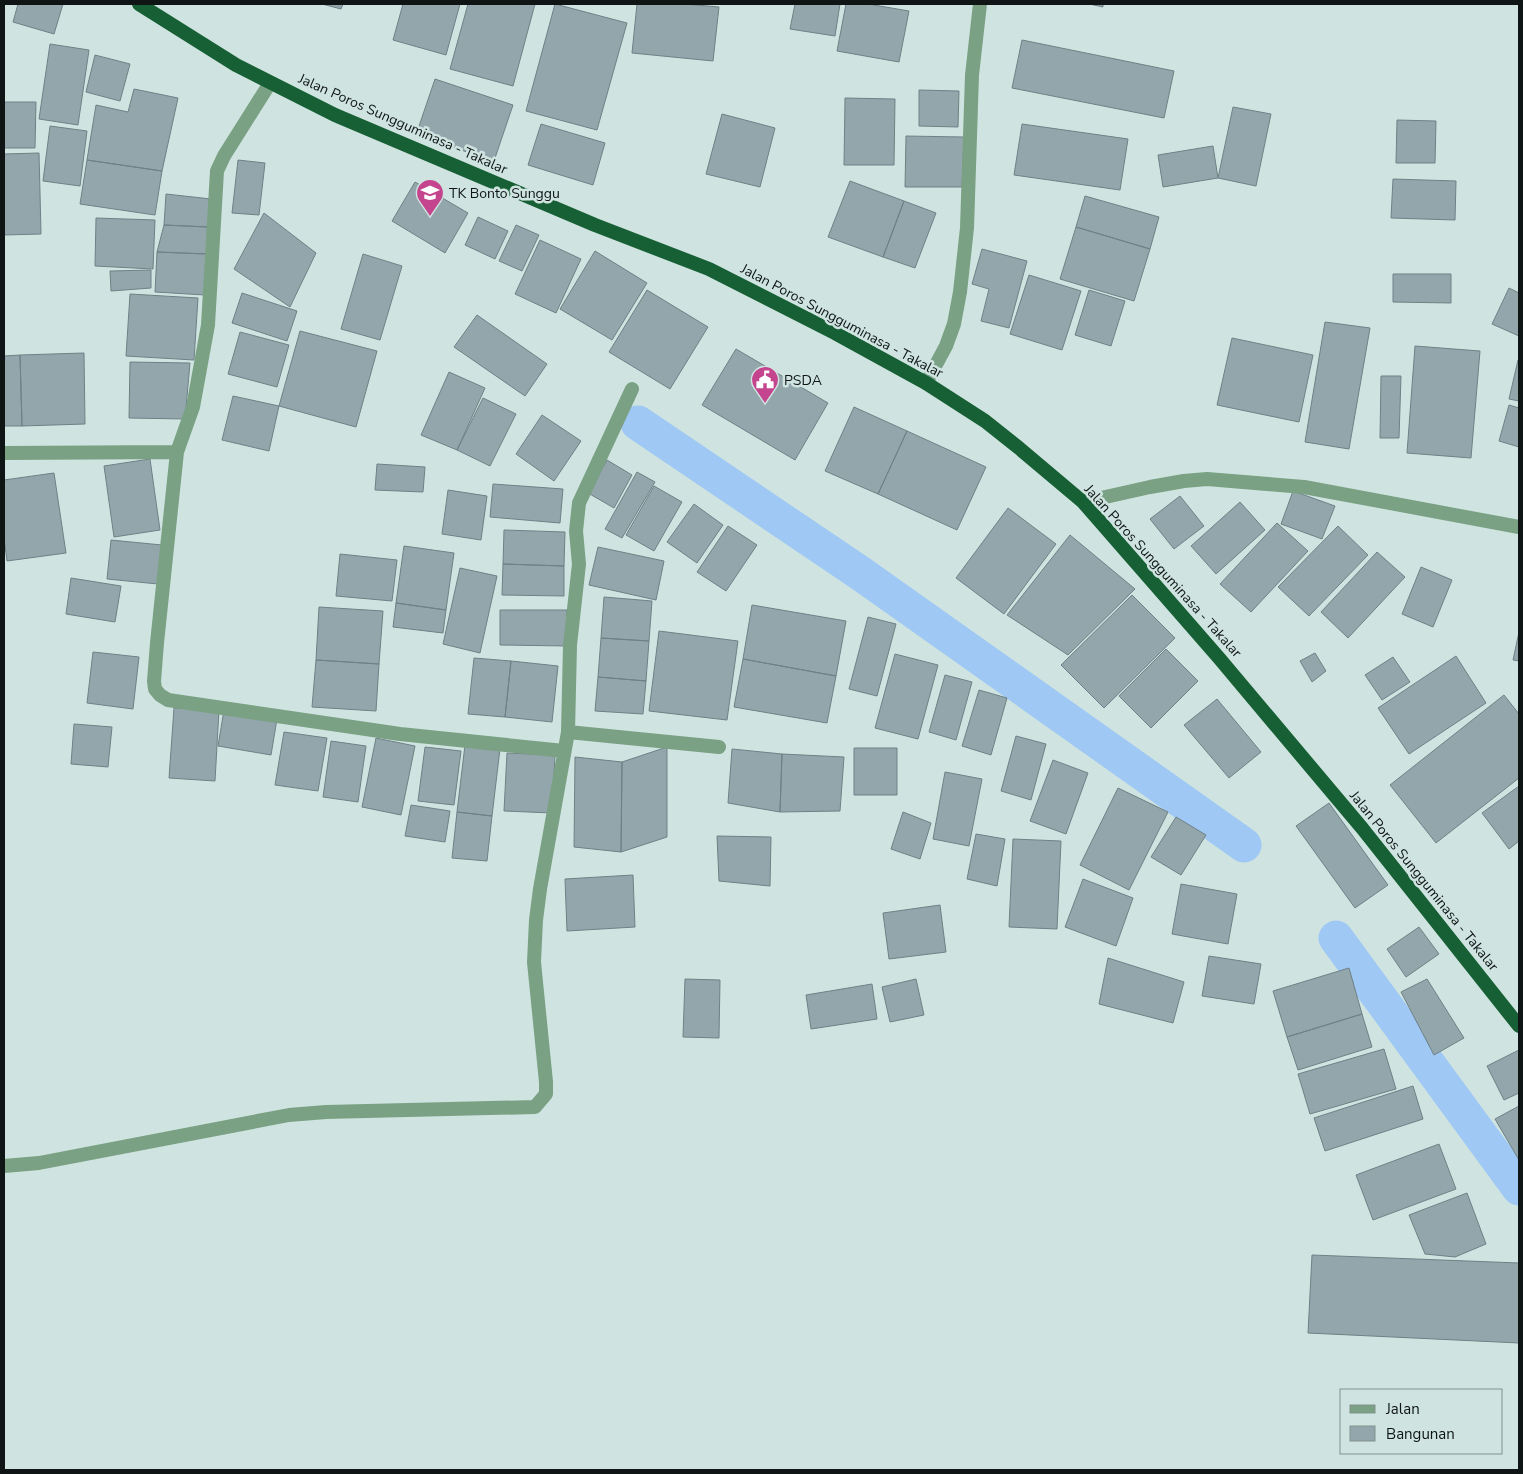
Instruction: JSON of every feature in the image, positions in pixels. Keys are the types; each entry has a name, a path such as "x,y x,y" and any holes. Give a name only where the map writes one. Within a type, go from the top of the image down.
{"highway":[{"name":"Jalan Poros Sungguminasa - Takalar","path":"139,4 236,65 353,122 595,225 709,269 835,333 926,383 985,421 1083,502 1219,658 1356,821 1519,1026"}],"street":[{"path":"926,383 946,346 954,324 960,292 967,228 972,75 980,4"},
{"path":"270,83 224,156 217,171 208,325 204,356 193,407 177,452 154,681 155,689 168,700 400,734 564,751"},
{"path":"4,1166 39,1163 289,1116 326,1112 535,1107 546,1094 534,962 536,920 568,732 570,646 579,564 576,531 579,503 632,389"},
{"path":"4,453 177,452"},
{"path":"1083,502 1150,487 1208,479 1304,487 1519,527"},
{"path":"568,732 719,747"}],"building":[{"path":"18,4 63,4 54,34 13,22"},
{"path":"322,4 343,4 341,9"},
{"path":"403,4 460,4 446,55 393,40"},
{"path":"468,4 535,4 513,86 450,69"},
{"path":"555,4 627,23 597,130 526,111"},
{"path":"637,4 684,4 719,7 713,61 632,53"},
{"path":"795,4 840,4 835,36 790,29"},
{"path":"846,4 868,4 909,11 899,62 837,51"},
{"path":"1089,4 1103,4 1103,7"},
{"path":"1022,40 1174,71 1164,118 1012,88"},
{"path":"50,44 89,50 78,125 39,119"},
{"path":"95,55 130,64 120,101 86,92"},
{"path":"435,79 513,105 494,161 416,135"},
{"path":"134,89 178,98 162,171 87,160 96,105 128,112"},
{"path":"919,90 959,91 958,127 919,126"},
{"path":"845,98 895,99 894,165 844,165"},
{"path":"4,102 36,102 35,148 4,148"},
{"path":"1233,107 1271,114 1256,186 1218,178"},
{"path":"722,114 775,128 760,187 706,174"},
{"path":"1397,120 1436,121 1435,163 1396,163"},
{"path":"541,124 605,143 593,185 528,165"},
{"path":"1022,124 1128,139 1120,190 1014,175"},
{"path":"50,126 87,131 80,186 43,181"},
{"path":"906,136 964,137 962,187 905,187"},
{"path":"1213,146 1218,178 1163,187 1158,155"},
{"path":"39,153 41,234 4,235 4,154"},
{"path":"87,160 162,171 155,215 80,204"},
{"path":"238,160 265,163 259,215 232,213"},
{"path":"1393,179 1456,181 1455,220 1391,218"},
{"path":"850,181 904,201 883,257 828,237"},
{"name":"TK Bonto Sunggu","path":"415,182 468,213 445,253 392,221"},
{"path":"166,194 211,199 208,227 164,225"},
{"path":"1085,196 1159,217 1150,249 1076,227"},
{"path":"904,201 936,213 915,268 883,257"},
{"path":"264,213 316,253 290,307 234,269"},
{"path":"478,217 508,231 495,259 465,245"},
{"path":"96,218 155,220 153,269 95,266"},
{"path":"164,225 208,227 207,254 157,252"},
{"path":"516,225 539,235 522,271 499,261"},
{"path":"1076,227 1150,249 1134,301 1060,279"},
{"path":"540,240 581,259 556,313 515,294"},
{"path":"982,249 1027,261 1009,328 981,321 989,289 972,284"},
{"path":"595,251 647,283 612,340 560,309"},
{"path":"157,252 207,254 205,295 155,292"},
{"path":"363,254 402,266 380,340 341,329"},
{"path":"151,270 151,288 111,291 110,271"},
{"path":"1393,274 1451,274 1451,303 1393,302"},
{"path":"1029,275 1081,291 1062,350 1010,334"},
{"path":"1509,288 1519,293 1519,336 1492,324"},
{"path":"647,290 708,327 670,389 609,352"},
{"path":"1089,290 1125,301 1111,346 1075,335"},
{"path":"242,293 297,311 287,341 232,323"},
{"path":"130,294 198,298 194,360 126,356"},
{"path":"477,315 547,364 525,396 454,347"},
{"path":"1325,322 1370,328 1349,449 1305,442"},
{"path":"300,331 377,351 356,427 279,406"},
{"path":"240,332 289,345 277,387 228,374"},
{"path":"1232,338 1313,355 1299,422 1217,405"},
{"path":"1415,346 1480,351 1471,458 1407,453"},
{"name":"PSDA","path":"736,349 828,403 795,460 702,405"},
{"path":"84,353 85,424 22,426 20,355"},
{"path":"20,355 22,426 4,426 4,356"},
{"path":"1519,360 1519,401 1509,399"},
{"path":"130,362 190,363 185,419 129,418"},
{"path":"449,372 485,388 457,450 421,435"},
{"path":"1381,376 1401,376 1399,438 1380,438"},
{"path":"233,396 279,406 269,451 222,440"},
{"path":"483,398 516,414 490,466 457,450"},
{"path":"1509,405 1519,408 1519,447 1499,441"},
{"path":"854,407 907,431 878,494 825,471"},
{"path":"542,415 581,441 554,481 516,454"},
{"path":"907,431 986,467 957,530 878,494"},
{"path":"150,459 160,530 114,537 104,466"},
{"path":"607,460 632,475 614,508 588,493"},
{"path":"377,464 425,467 423,492 375,490"},
{"path":"637,472 655,482 622,538 605,529"},
{"path":"54,473 66,553 7,561 4,538 4,480"},
{"path":"493,484 563,489 560,523 490,517"},
{"path":"654,486 682,502 654,551 626,535"},
{"path":"448,490 487,496 481,540 442,534"},
{"path":"1293,491 1335,506 1322,539 1281,524"},
{"path":"1180,496 1204,526 1174,549 1150,519"},
{"path":"1240,502 1265,530 1216,574 1191,546"},
{"path":"694,504 723,525 697,563 667,542"},
{"path":"1008,508 1056,544 1004,614 956,578"},
{"path":"1277,523 1308,551 1251,612 1220,584"},
{"path":"728,526 757,545 726,591 697,572"},
{"path":"1338,526 1368,555 1309,616 1278,587"},
{"path":"504,530 565,532 564,566 503,564"},
{"path":"1070,535 1135,589 1068,655 1007,615"},
{"path":"111,540 162,545 158,584 107,579"},
{"path":"404,546 454,553 446,610 396,603"},
{"path":"598,547 664,561 656,600 589,585"},
{"path":"1377,552 1405,577 1348,638 1321,612"},
{"path":"340,554 397,560 392,601 336,596"},
{"path":"503,564 564,566 564,596 502,595"},
{"path":"1421,567 1452,580 1433,627 1402,614"},
{"path":"460,568 497,576 480,653 443,644"},
{"path":"71,578 121,586 115,622 66,614"},
{"path":"1132,595 1175,638 1104,708 1061,665"},
{"path":"604,597 652,601 649,641 601,638"},
{"path":"396,603 446,610 443,633 393,627"},
{"path":"752,605 846,621 836,676 743,659"},
{"path":"319,607 383,611 379,664 316,660"},
{"path":"500,610 567,610 567,646 500,645"},
{"path":"868,617 896,624 877,696 849,689"},
{"path":"659,631 738,641 727,720 649,711"},
{"path":"1519,632 1519,661 1513,660"},
{"path":"601,638 649,641 646,681 598,677"},
{"path":"1166,649 1198,681 1151,728 1119,696"},
{"path":"93,652 139,657 133,709 87,703"},
{"path":"1315,653 1326,671 1312,682 1300,661"},
{"path":"895,654 938,665 918,739 875,728"},
{"path":"1456,656 1486,703 1409,754 1378,708"},
{"path":"1393,657 1410,682 1382,700 1365,675"},
{"path":"474,658 511,661 505,717 468,714"},
{"path":"743,659 836,676 827,723 734,707"},
{"path":"316,660 379,664 376,711 312,707"},
{"path":"511,661 558,666 552,722 505,717"},
{"path":"945,675 972,682 956,740 929,732"},
{"path":"598,677 646,681 643,714 595,711"},
{"path":"979,690 1007,698 991,755 962,746"},
{"path":"1504,695 1519,714 1519,778 1436,843 1390,785"},
{"path":"1217,699 1261,752 1229,778 1184,725"},
{"path":"174,708 219,710 215,781 169,778"},
{"path":"224,710 277,719 271,755 218,746"},
{"path":"74,724 112,727 108,767 71,764"},
{"path":"284,732 327,738 318,791 275,785"},
{"path":"1016,736 1046,744 1031,800 1001,791"},
{"path":"376,738 415,746 401,815 362,807"},
{"path":"331,741 366,746 358,802 323,797"},
{"path":"465,745 500,749 492,816 457,812"},
{"path":"425,747 461,751 454,805 418,801"},
{"path":"667,747 667,837 621,852 622,762"},
{"path":"854,748 897,748 897,795 854,795"},
{"path":"732,749 782,754 780,812 728,803"},
{"path":"507,753 555,755 552,813 504,811"},
{"path":"782,754 844,757 840,811 780,812"},
{"path":"575,757 622,762 621,852 574,847"},
{"path":"1053,760 1088,773 1066,834 1030,821"},
{"path":"945,772 982,779 969,846 933,839"},
{"path":"1519,786 1519,841 1509,849 1482,813"},
{"path":"1118,788 1168,812 1129,890 1080,865"},
{"path":"1329,803 1388,885 1355,908 1296,826"},
{"path":"411,805 450,811 445,842 405,836"},
{"path":"457,812 492,816 487,861 452,858"},
{"path":"903,812 931,823 920,859 891,849"},
{"path":"1176,817 1206,835 1181,875 1151,857"},
{"path":"976,834 1005,839 997,886 967,879"},
{"path":"717,836 771,837 770,886 719,881"},
{"path":"1013,839 1061,841 1057,929 1009,927"},
{"path":"633,875 635,927 567,931 565,879"},
{"path":"1083,879 1133,898 1116,946 1065,927"},
{"path":"1181,884 1237,894 1228,944 1172,934"},
{"path":"940,905 946,952 889,959 883,913"},
{"path":"1419,927 1439,954 1406,977 1387,949"},
{"path":"1209,956 1261,964 1254,1004 1202,996"},
{"path":"1108,958 1184,982 1173,1023 1099,1004"},
{"path":"1349,968 1362,1014 1287,1037 1273,991"},
{"path":"685,979 720,980 719,1038 683,1037"},
{"path":"916,979 924,1015 890,1022 882,987"},
{"path":"1427,979 1464,1038 1434,1055 1401,992"},
{"path":"872,984 877,1019 811,1029 806,995"},
{"path":"1362,1014 1372,1047 1298,1070 1287,1037"},
{"path":"1384,1049 1396,1089 1310,1114 1298,1074"},
{"path":"1519,1050 1519,1093 1504,1100 1487,1066"},
{"path":"1413,1086 1423,1119 1325,1151 1314,1118"},
{"path":"1519,1106 1519,1160 1495,1119"},
{"path":"1439,1144 1456,1189 1373,1220 1356,1175"},
{"path":"1467,1193 1486,1244 1455,1257 1425,1254 1409,1215"},
{"path":"1312,1255 1519,1263 1519,1343 1308,1333"}],"waterway":[{"path":"638,423 860,573 1244,845"},
{"path":"1336,938 1519,1188"}],"place":[{"name":"TK Bonto Sunggu","path":"430,217"},
{"name":"PSDA","path":"765,404"}]}
